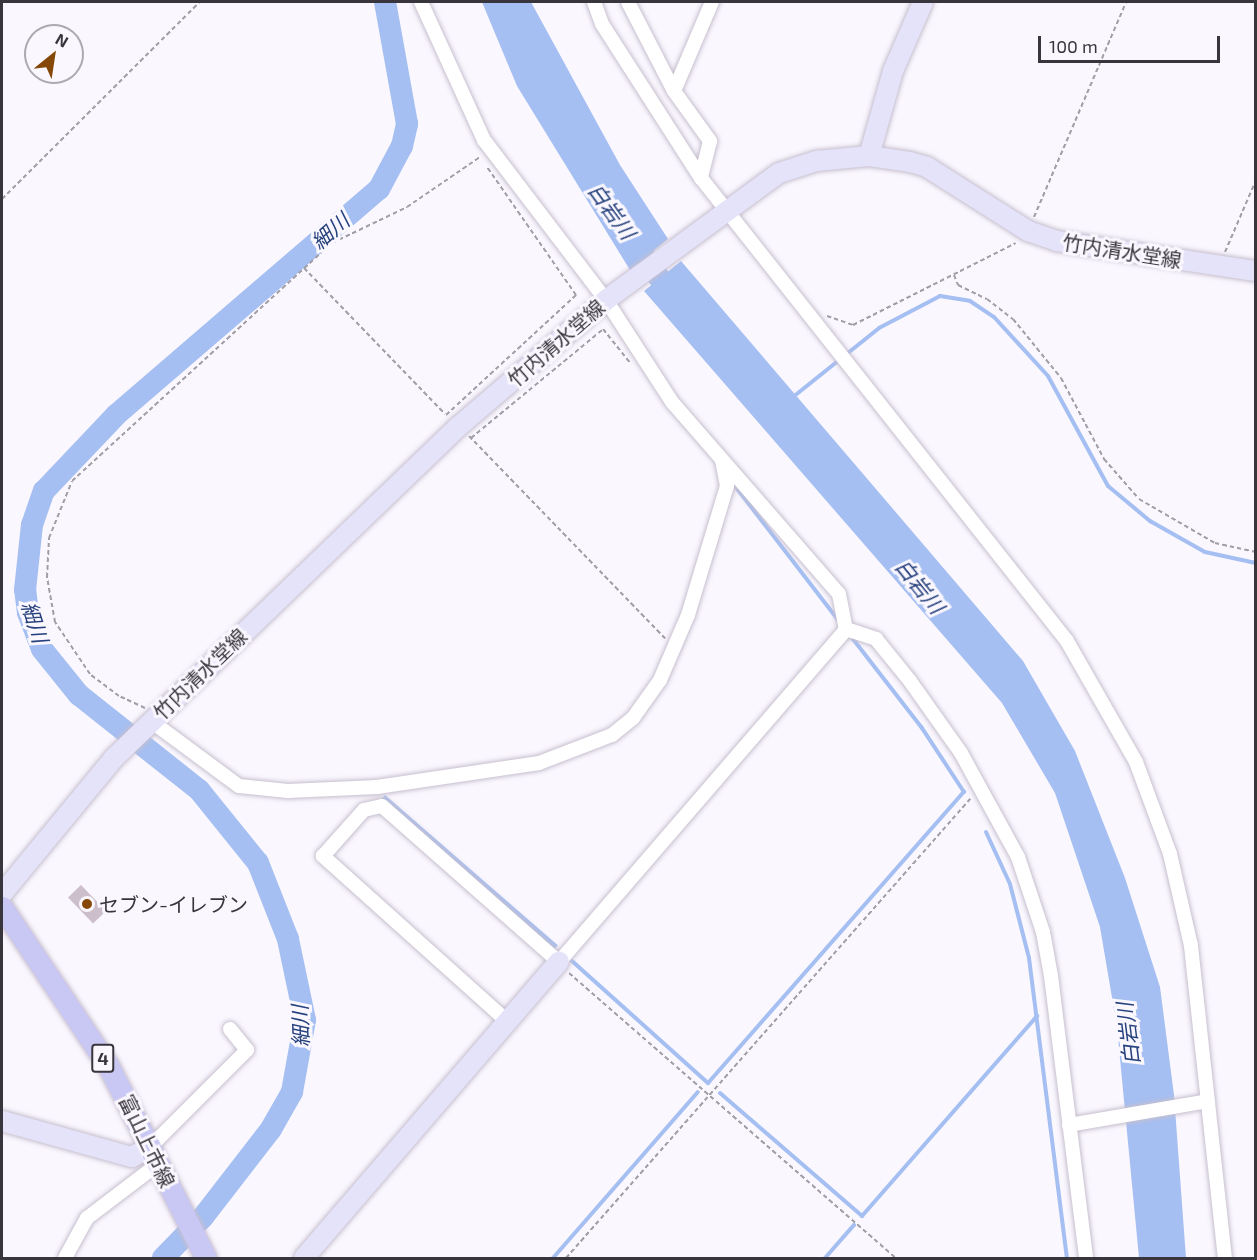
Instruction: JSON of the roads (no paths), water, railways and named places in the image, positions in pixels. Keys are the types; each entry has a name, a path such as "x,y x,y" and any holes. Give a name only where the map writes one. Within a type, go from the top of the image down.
{"main road":[{"path":"869,156 893,71 923,2"},
{"name":"竹内清水堂線","path":"2,894 114,758 459,427 606,300 724,209 779,173 817,160 869,156 927,167 1028,231 1091,249 1256,271"},
{"name":"富山上市線","path":"2,907 95,1044 155,1155 204,1256"},
{"path":"304,1258 559,962"},
{"path":"2,1121 123,1156 155,1155"}],"street":[{"path":"421,2 484,140 606,300 672,402 839,594 846,629"},
{"path":"594,2 602,24 701,178 724,209 1068,640 1136,762 1170,854 1191,946 1225,1258"},
{"path":"628,2 674,91 710,141 701,178"},
{"path":"674,91 712,2"},
{"path":"155,718 239,786 288,792 378,787 538,763 612,735 633,718 660,680 688,615 727,486 722,460"},
{"path":"508,1022 323,856 364,810 382,806 559,962 846,629"},
{"path":"846,629 876,639 910,681 961,753 1018,857 1045,943 1086,1258"},
{"path":"65,1258 87,1218 155,1155 247,1050 230,1029"},
{"path":"1069,1125 1208,1101"}],"water":[{"path":"482,2 531,2 620,165 668,239 630,270 517,86"},
{"path":"681,261 1023,661 1075,751 1125,878 1160,987 1174,1095 1186,1258 1139,1258 1117,1027 1100,927 1055,793 1002,703 644,291"},
{"path":"385,795 558,945 554,950 381,800"}],"waterway":[{"name":"細川","path":"163,1258 203,1217 271,1129 292,1092 305,1020 288,939 258,863 199,790 79,695 42,649 28,613 25,590 32,525 44,491 116,415 379,189 402,146 407,124 385,2"},
{"name":"白岩川","path":"627,233 678,304"},
{"path":"793,397 879,328 940,296 970,301 994,317 1048,376 1108,486 1150,521 1205,552 1256,563"},
{"path":"735,486 839,621"},
{"path":"572,961 708,1083 964,792 922,728 853,639"},
{"path":"986,832 1010,884 1029,958 1067,1258"},
{"path":"720,1093 862,1216 1037,1016"},
{"path":"553,1258 698,1092"},
{"path":"825,1258 854,1225"}],"place":[{"name":"セブン-イレブン","path":"87,904"}]}
